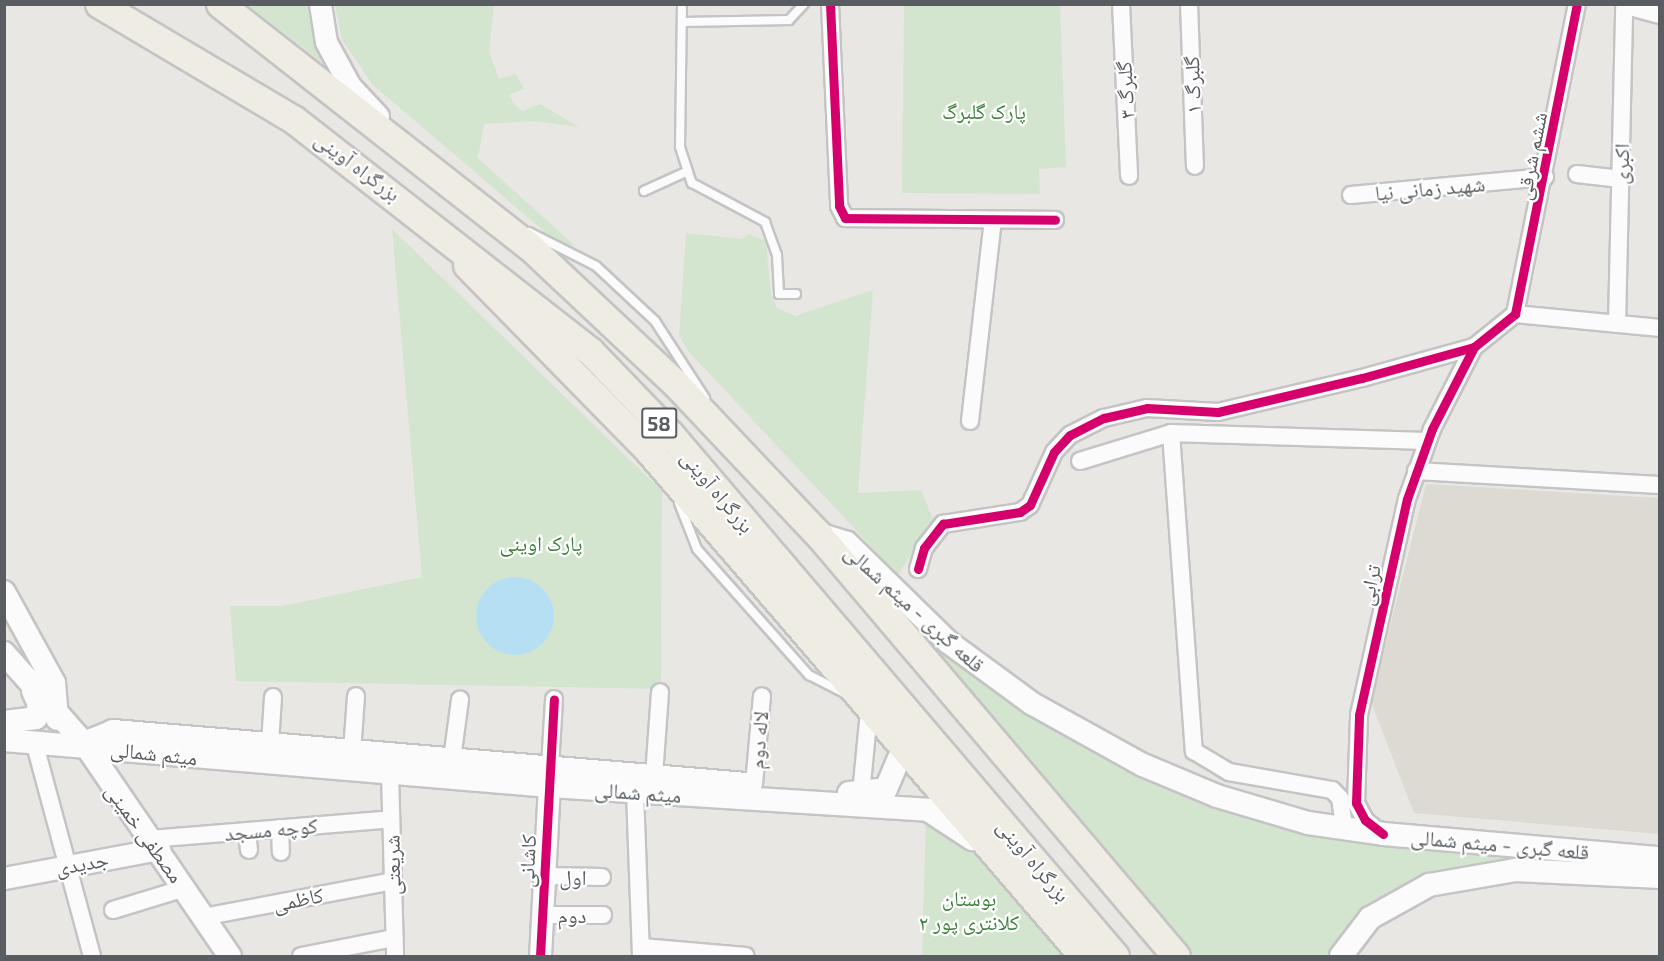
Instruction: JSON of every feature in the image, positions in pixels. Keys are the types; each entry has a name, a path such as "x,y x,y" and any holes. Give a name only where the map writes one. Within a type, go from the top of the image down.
{"highway":[{"name":"بزرگراه آوینی","path":"99,4 293,119 430,220 590,351 670,434 1115,957"},
{"name":"بزرگراه آوینی","path":"220,4 488,214 618,326 818,534 1176,957"},
{"path":"430,220 501,305 649,451 871,715 905,744 1083,957"}],"main road":[{"name":"قلعه گبری - میثم شمالی","path":"818,534 847,543 948,642 1072,729 1217,796 1344,828 1659,877"},
{"path":"4,592 54,683 58,710 52,731 35,745"},
{"path":"4,653 33,691 39,704 36,718 8,729"},
{"path":"33,691 58,710"},
{"name":"مصطفی خمینی","path":"58,710 84,743 113,791 185,888 230,957"},
{"path":"8,729 35,745 84,743"},
{"name":"میثم شمالی","path":"84,743 113,730 452,759 635,792 928,810 963,830 1018,879"},
{"name":"میثم شمالی","path":"84,743 143,755 390,773 654,776 861,794 886,789 905,744"},
{"path":"113,791 118,763 143,755"},
{"name":"قلعه گبری - میثم شمالی","path":"1341,957 1371,918 1429,885 1560,860 1659,858"}],"street":[{"path":"320,4 326,42 350,86 417,158"},
{"path":"830,4 839,206 845,218 1054,220"},
{"name":"گلبرگ ۳","path":"1121,4 1129,176"},
{"name":"گلبرگ ۱","path":"1189,4 1195,166"},
{"name":"ششم شرقی","path":"1515,314 1545,177 1577,4"},
{"name":"اکبری","path":"1617,324 1624,4"},
{"path":"1630,4 1659,12"},
{"path":"1576,174 1621,179"},
{"name":"شهید زمانی نیا","path":"1351,195 1545,177"},
{"path":"969,421 993,220"},
{"path":"918,569 924,548 944,524 1002,516 1030,505 1054,452 1070,435 1104,418 1147,408 1218,412 1252,405 1474,347 1515,314 1659,328"},
{"name":"ترابی","path":"1383,834 1365,819 1356,803 1357,736 1416,471 1427,441 1474,347"},
{"path":"1080,461 1171,433 1427,441"},
{"path":"1171,433 1194,751 1229,772 1332,790 1340,798 1344,828"},
{"path":"1416,471 1659,485"},
{"path":"654,776 660,692"},
{"path":"352,752 356,696"},
{"name":"لاله دوم","path":"754,784 762,696"},
{"path":"270,744 273,697"},
{"path":"550,776 554,699"},
{"path":"452,759 460,700"},
{"path":"861,794 871,715"},
{"path":"35,745 92,957"},
{"name":"شریعتی","path":"390,773 395,957"},
{"name":"کاشانی","path":"540,957 550,776"},
{"path":"635,792 641,952 746,957"},
{"name":"کوچه مسجد","path":"154,844 247,831 391,819"},
{"path":"280,828 281,852"},
{"path":"247,831 249,850"},
{"name":"جدیدی","path":"4,878 154,844"},
{"name":"اول","path":"544,876 602,877"},
{"name":"کاظمی","path":"203,917 393,881"},
{"path":"113,910 185,888"},
{"name":"دوم","path":"542,915 603,915"},
{"path":"301,957 394,938"}],"lane":[{"path":"682,4 680,147 692,183 765,222 777,255 779,294 796,294"},
{"path":"683,22 789,20 804,4"},
{"path":"644,191 688,171"}],"shaded area":[{"path":"1426,484 1659,498 1659,834 1414,813 1371,702"}],"green space":[{"path":"248,5 314,5 332,70"},
{"path":"335,5 494,5 489,52 499,79 516,74 524,89 509,95 514,103 522,111 540,104 579,127 534,121 484,124 478,158 575,246 559,244 373,85 342,40"},
{"name":"پارک گلبرگ","path":"904,5 1060,5 1066,167 1039,169 1040,194 902,193"},
{"name":"پارک اوینی","path":"392,229 662,491 661,689 236,681 230,606 282,606 422,577"},
{"path":"686,233 742,239 748,234 766,241 771,294 777,308 795,316 873,290 858,493 921,490 933,519 898,575 689,352 679,336"},
{"path":"884,594 1167,786 1542,859 1459,870 1334,956 1192,956"},
{"name":"بوستان کلانتری پور ۲","path":"926,815 966,839 1070,956 922,956"}],"water":[{"path":"515,577 530,580 547,594 554,616 551,631 537,648 515,655 500,652 483,638 476,616 479,601 493,584"}],"cycle path":[{"path":"830,4 839,206 845,218 1055,220"},
{"path":"918,569 924,548 943,524 1020,512 1030,505 1054,452 1070,435 1104,418 1147,408 1218,412 1362,378 1474,347 1515,314 1577,4"},
{"path":"1383,834 1365,820 1356,803 1359,715 1407,499 1432,429 1474,347"},
{"path":"540,956 554,699"}]}
